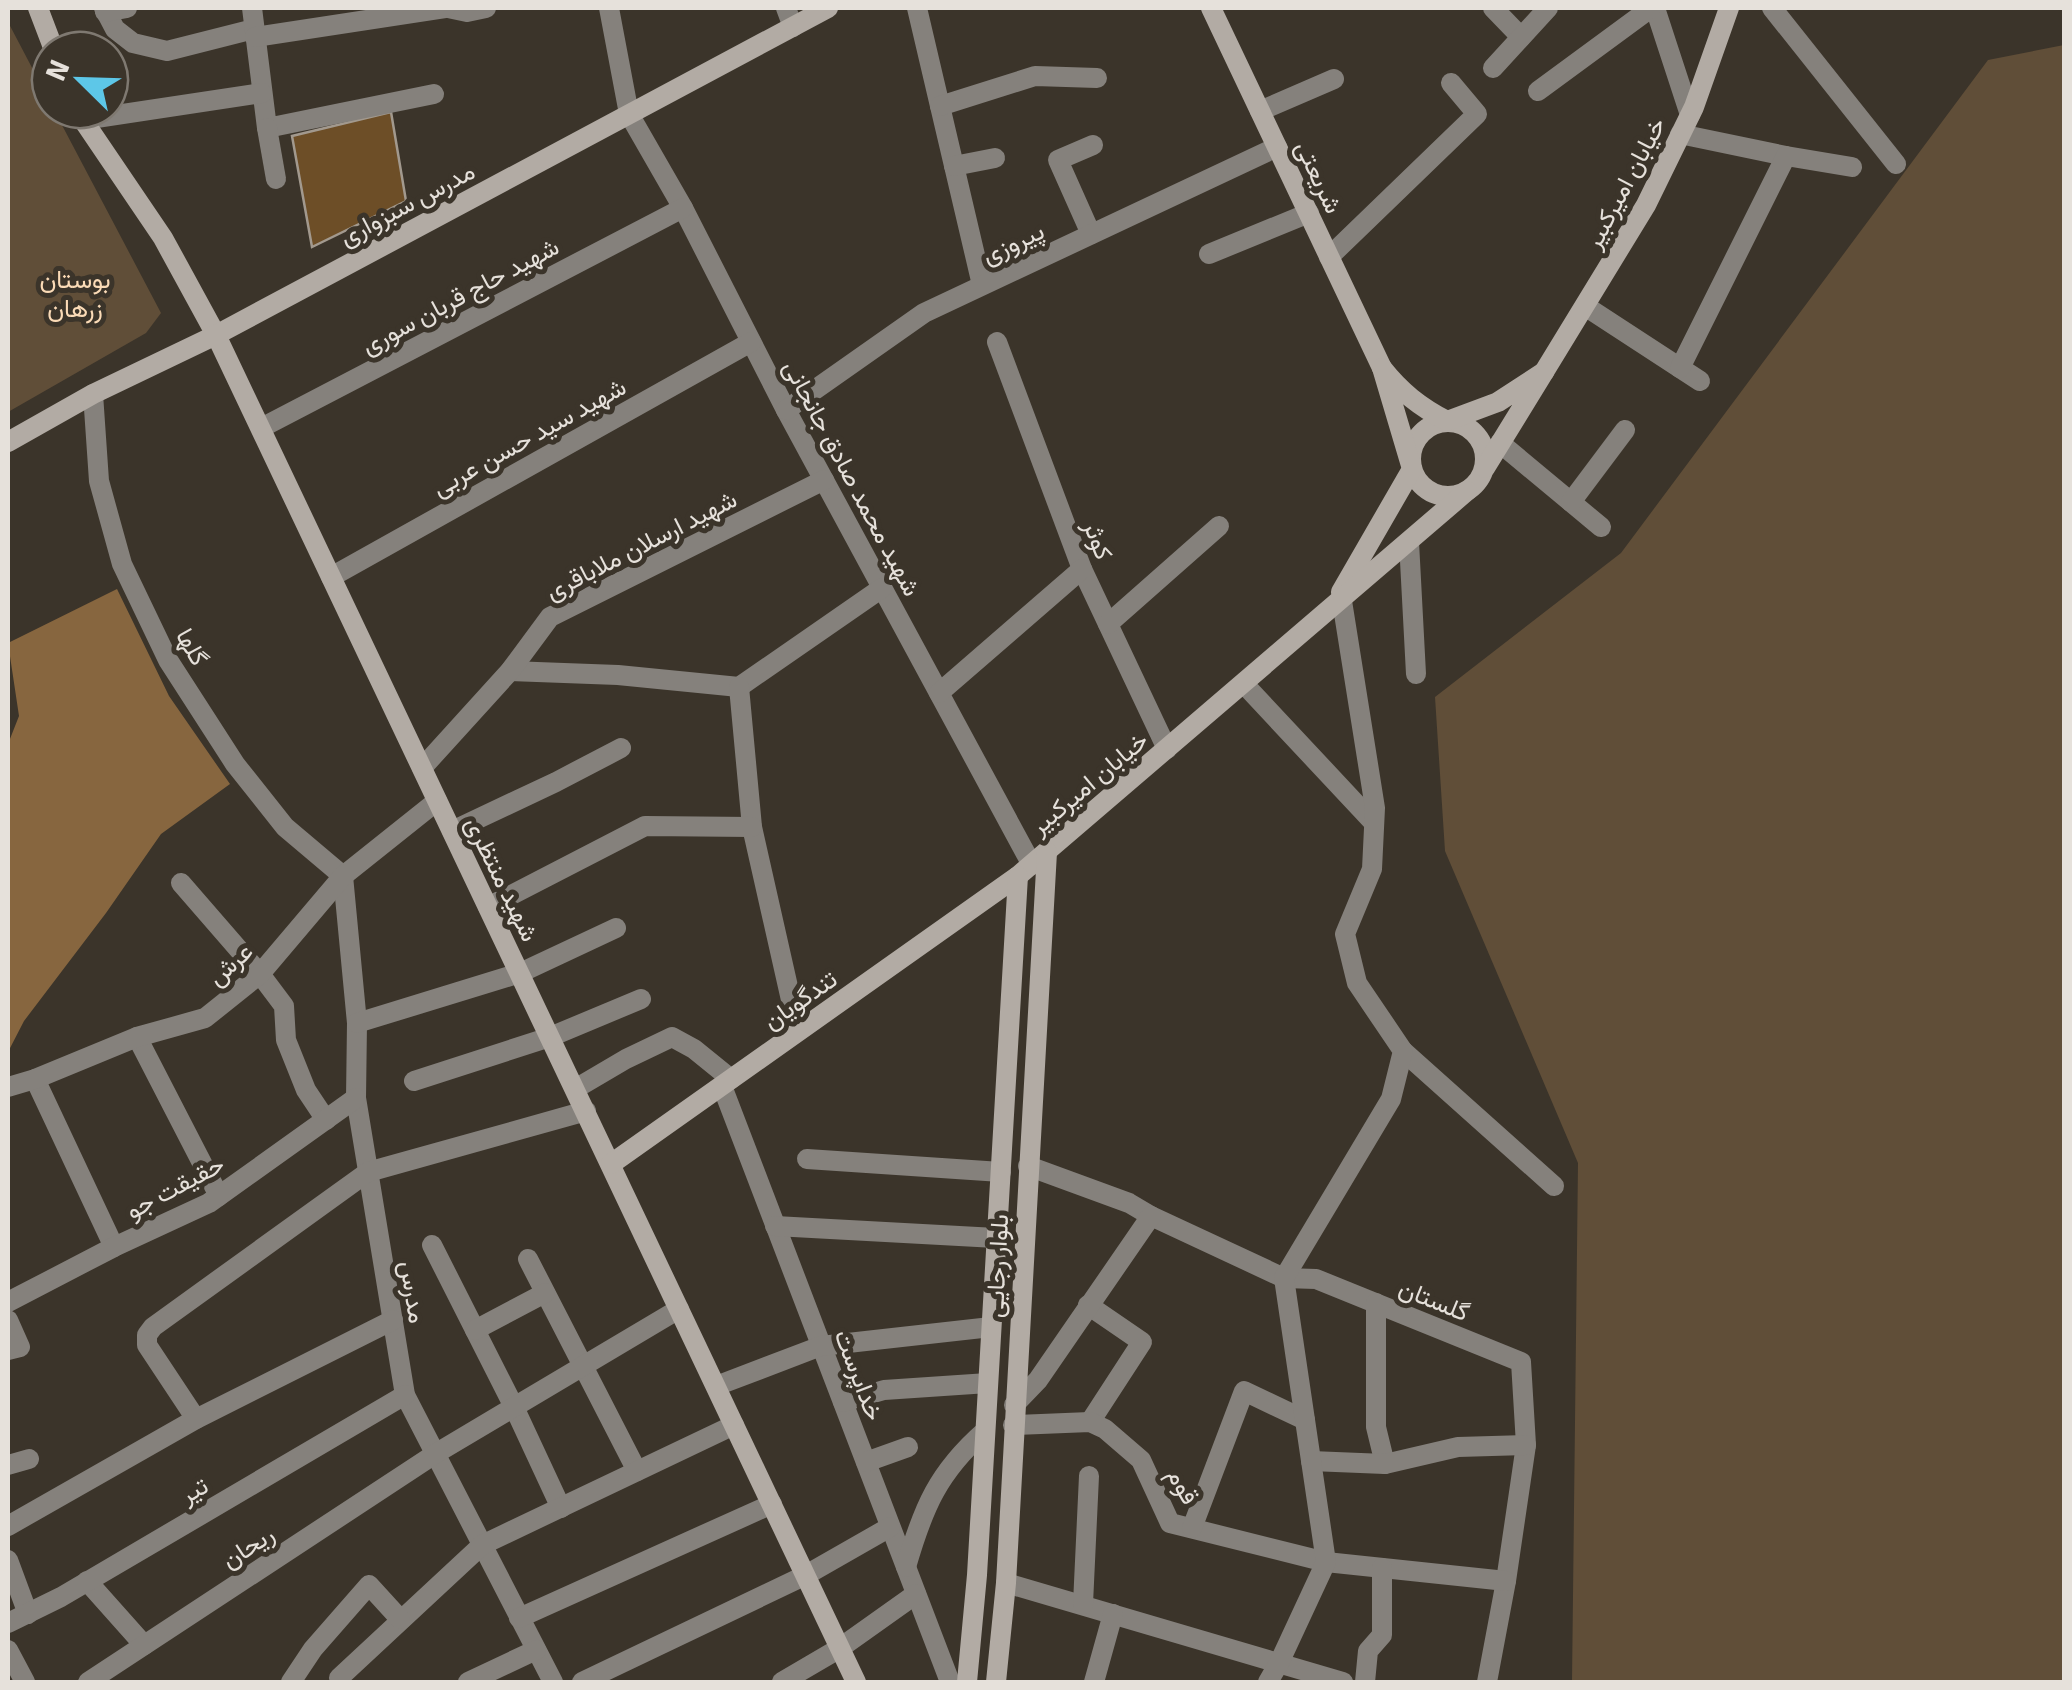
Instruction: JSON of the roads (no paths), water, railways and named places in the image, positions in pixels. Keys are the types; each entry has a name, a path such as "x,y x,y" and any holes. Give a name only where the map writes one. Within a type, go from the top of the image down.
{"main road":[{"name":"مدرس سبزواری","path":"8,442 628,114 790,17 828,8"},
{"name":"شریعتی","path":"1211,8 1382,368"},
{"name":"خیابان امیرکبیر","path":"1485,468 1646,205 1685,124 1729,8"},
{"name":"شهید منتظری","path":"91,130 163,238 216,335 856,1682"},
{"path":"1382,368 1422,408 1474,432 1484,448 1485,468 1467,491 1449,496 1422,486 1412,469 1382,368"},
{"path":"1336,606 1412,469 1415,440 1429,426 1498,402 1544,372"},
{"name":"خیابان امیرکبیر","path":"1032,864 1467,491"},
{"name":"تندگویان","path":"610,1164 1032,864"},
{"name":"بلوار رجایی","path":"996,1682 1006,1583 1028,1166 1032,864"},
{"name":"بلوار رجایی","path":"967,1682 1000,1172 1032,864"},
{"path":"972,1624 1001,1628"}],"street":[{"path":"127,8 105,9 114,29 132,43 167,51 254,24 486,8"},
{"path":"609,8 628,114"},
{"path":"917,8 982,285"},
{"path":"1493,8 1521,37"},
{"path":"1492,68 1548,8"},
{"path":"1538,91 1653,8 1685,124 1786,156 1852,167"},
{"path":"1772,8 1896,164"},
{"path":"254,24 276,180"},
{"path":"940,106 1035,76 1097,78"},
{"path":"1260,112 1334,79"},
{"path":"1329,256 1477,114 1451,83"},
{"path":"130,109 262,93"},
{"path":"267,128 434,94"},
{"name":"شهید محمد صادق جانجانی","path":"628,114 683,208 786,410 1032,864"},
{"path":"1091,234 1058,160 1094,145"},
{"name":"پیروزی","path":"786,410 924,313 1277,147"},
{"path":"1680,368 1786,156"},
{"path":"954,166 995,158"},
{"name":"شهید حاج قربان سوری","path":"260,428 683,208"},
{"path":"1209,254 1308,214"},
{"path":"1585,306 1700,382"},
{"name":"شهید سید حسن عربی","path":"331,576 751,342"},
{"name":"کوثر","path":"997,342 1082,569 1167,749"},
{"name":"گلها","path":"93,394 99,481 122,564 168,660 255,789 286,827 344,876"},
{"path":"1571,502 1625,430"},
{"path":"1500,443 1602,528"},
{"name":"شهید ارسلان ملاباقری","path":"422,768 510,670 550,617 824,480"},
{"path":"1108,624 1219,526"},
{"path":"1409,542 1416,674"},
{"path":"939,693 1082,569"},
{"path":"510,670 740,687 882,588"},
{"path":"1336,606 1375,808 1372,869 1344,934 1356,983 1403,1052 1554,1186"},
{"path":"1244,684 1374,822"},
{"path":"740,687 752,827 798,1031"},
{"path":"452,831 621,748"},
{"name":"عرش","path":"8,1087 36,1080 137,1037 205,1018 260,974 344,876 437,801"},
{"path":"488,906 646,826 752,827"},
{"name":"مدرس","path":"344,876 357,1023 356,1098 405,1396 553,1682"},
{"path":"181,883 284,1006 286,1040 306,1090 326,1120"},
{"path":"357,1023 520,973 616,928"},
{"path":"414,1081 550,1037 641,999"},
{"path":"137,1037 219,1196"},
{"path":"575,1090 672,1037 694,1050 726,1082"},
{"path":"1268,1682 1326,1562 1284,1278 1391,1099 1403,1052"},
{"path":"36,1080 114,1248"},
{"name":"خداپرست","path":"726,1082 776,1226 950,1682"},
{"name":"حقیقت جو","path":"8,1302 209,1203 356,1098"},
{"path":"196,1419 148,1345 147,1335 153,1327 368,1172 586,1112"},
{"path":"806,1159 1000,1172"},
{"name":"گلستان","path":"1028,1166 1129,1203 1284,1278 1316,1279 1521,1362 1526,1445 1487,1682"},
{"path":"1088,1305 1142,1342 1090,1422 1014,1415 1088,1305 1151,1216"},
{"path":"776,1226 996,1238"},
{"path":"432,1245 561,1508"},
{"path":"528,1258 637,1472"},
{"path":"475,1330 545,1293"},
{"path":"1376,1303 1376,1427 1385,1464"},
{"name":"ریحان","path":"88,1682 435,1454 679,1309"},
{"path":"8,1320 20,1347 8,1350"},
{"path":"8,1526 196,1419 392,1320"},
{"path":"716,1386 821,1346 991,1327"},
{"path":"843,1402 884,1390 988,1382"},
{"path":"1192,1528 1244,1392 1305,1420"},
{"name":"تیر","path":"8,1624 405,1396"},
{"name":"قوم","path":"1090,1422 1105,1429 1141,1460 1170,1523 1326,1562 1506,1580"},
{"path":"313,1649 341,1680 482,1545 734,1425"},
{"path":"906,1567 919,1521 936,1488 961,1452 985,1431"},
{"path":"1311,1461 1385,1464 1458,1447 1526,1445"},
{"path":"866,1462 908,1447"},
{"path":"8,1465 29,1458"},
{"path":"1083,1604 1089,1476"},
{"path":"519,1618 772,1504"},
{"path":"582,1682 806,1576 890,1527"},
{"path":"8,1560 28,1614"},
{"path":"1365,1682 1368,1651 1382,1635 1382,1568"},
{"path":"87,1582 144,1646"},
{"path":"1006,1583 1343,1682"},
{"path":"291,1682 313,1649 369,1585 400,1620"},
{"path":"782,1682 840,1648 916,1594"},
{"path":"1094,1682 1113,1614"},
{"path":"8,1650 25,1682"},
{"path":"468,1682 536,1650"}],"park label":[{"name":"بوستان زرهان","path":"75,294"}]}
